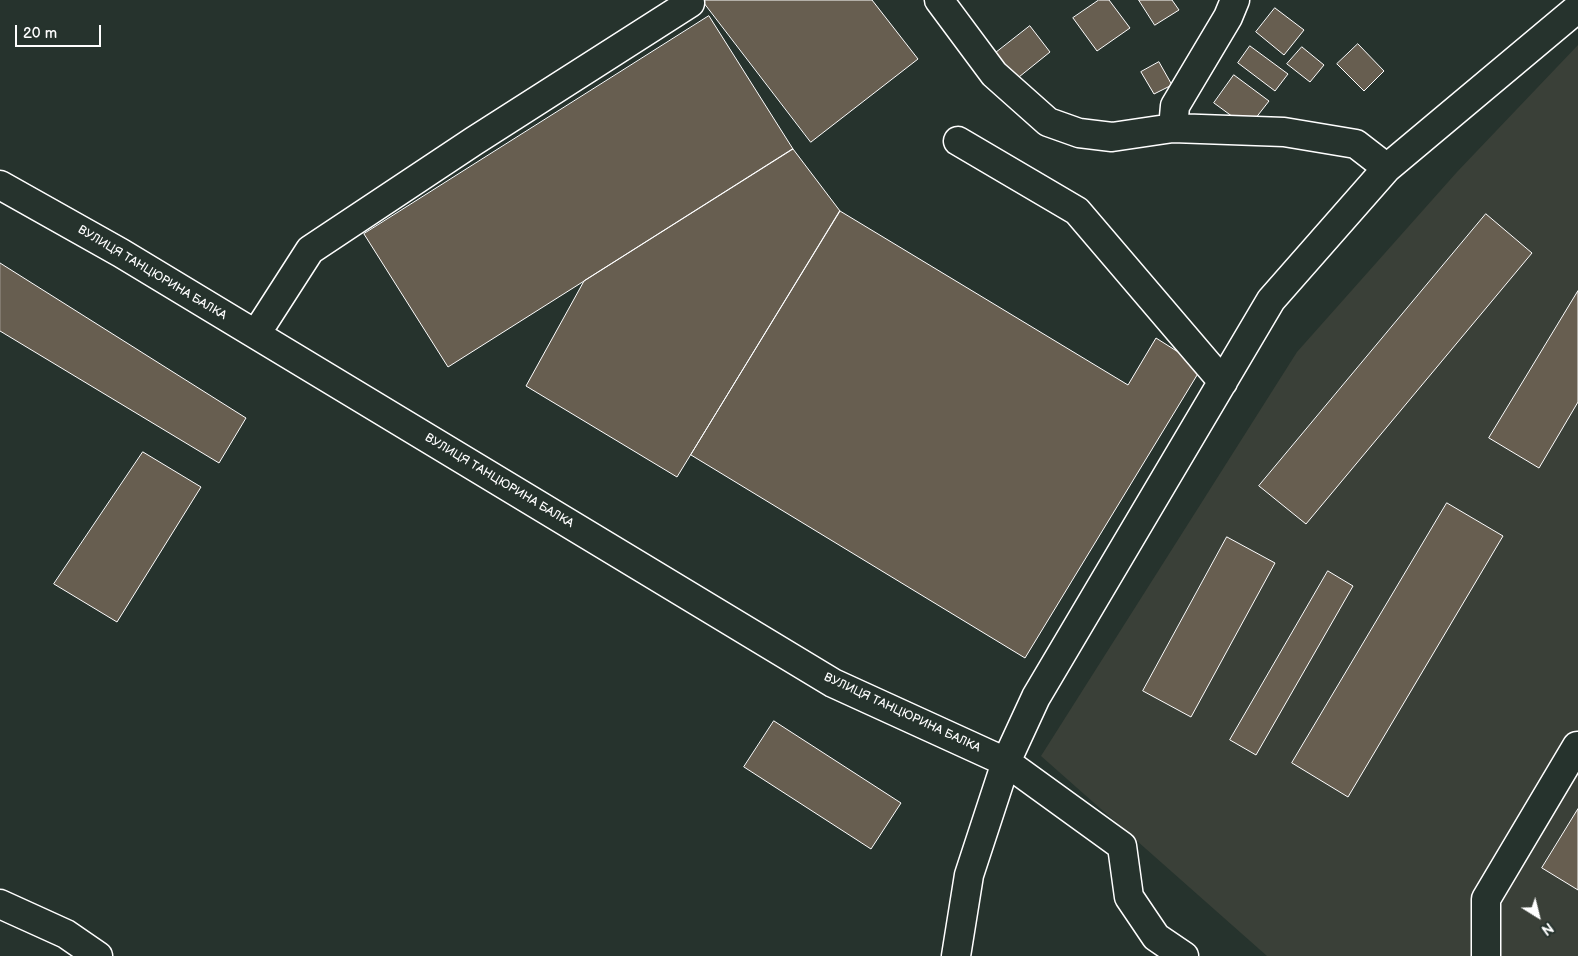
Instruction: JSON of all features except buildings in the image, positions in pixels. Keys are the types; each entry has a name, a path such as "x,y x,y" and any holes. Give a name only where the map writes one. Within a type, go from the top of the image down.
{"street":[{"path":"939,0 994,74 1048,122 1079,133 1112,137 1173,128 1284,132 1356,144 1387,168"},
{"path":"1173,128 1176,106 1228,17 1235,0"},
{"path":"256,334 310,250 474,141 690,3"},
{"path":"956,956 969,874 1006,762 1036,697 1271,300 1387,168 1578,8"},
{"path":"958,141 1077,211 1133,274 1223,382"},
{"name":"ВУЛИЦЯ ТАНЦЮРИНА БАЛКА","path":"0,185 121,253 833,683 1006,762 1122,846 1129,897 1156,937 1184,956"},
{"path":"1486,956 1486,899 1577,746"},
{"path":"0,904 66,934 98,956"}],"shaded area":[{"path":"1578,45 1578,956 1267,956 1041,756 1297,352 1457,172"}]}
